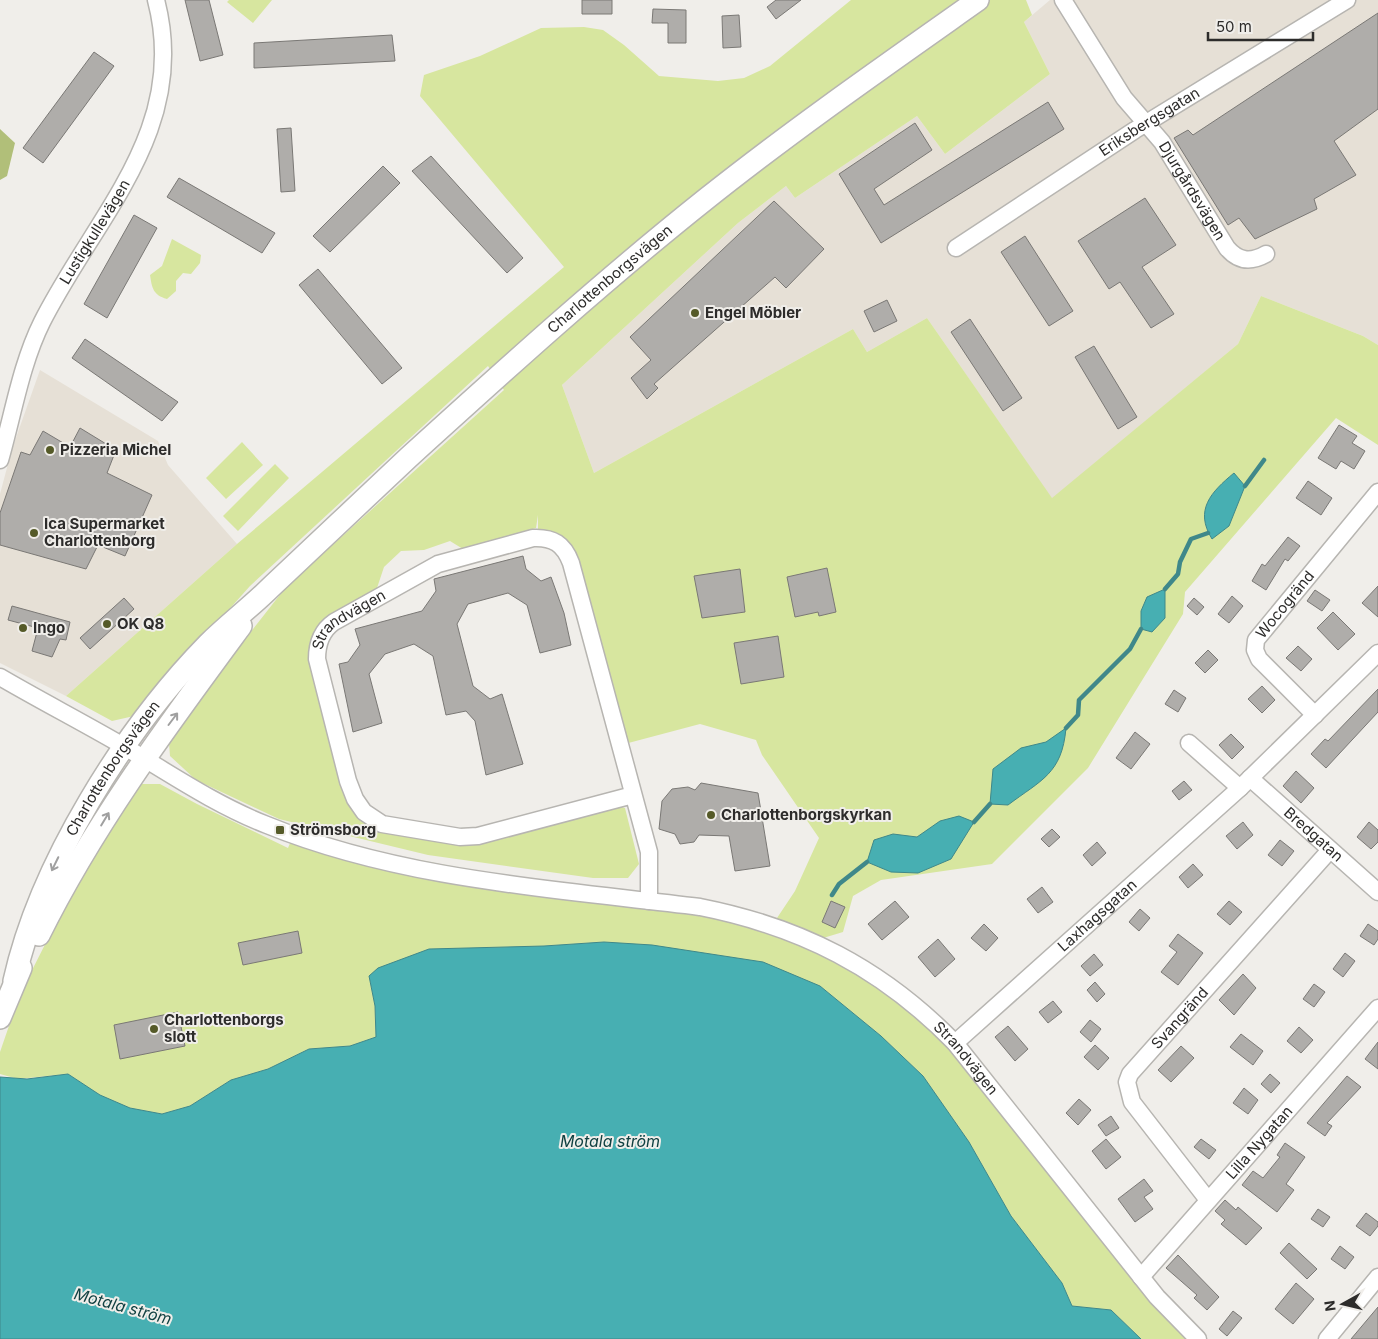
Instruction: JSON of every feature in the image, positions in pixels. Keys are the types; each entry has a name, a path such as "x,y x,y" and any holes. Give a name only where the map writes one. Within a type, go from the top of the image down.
{"main road":[{"name":"Charlottenborgsvägen","path":"0,1018 48,880 91,798 145,719 208,644 454,417 625,266 748,166 854,87 978,0"},
{"name":"Charlottenborgsvägen","path":"14,981 71,875 144,759 268,590"}],"street":[{"name":"Lustigkullevägen","path":"0,460 29,356 41,324 131,170 154,121 160,97 164,55 156,0"},
{"name":"Djurgårdsvägen","path":"1063,0 1124,98 1162,142 1234,256 1247,260 1266,254"},
{"name":"Eriksbergsgatan","path":"956,248 1146,124 1347,0"},
{"name":"Wocogränd","path":"1314,715 1259,659 1255,645 1256,640 1378,492"},
{"name":"Strandvägen","path":"634,795 473,836 460,837 382,824 371,818 358,805 348,781 317,659 317,648 324,632 334,622 438,564 533,538 554,541 563,547 571,563 634,795 649,852 649,900"},
{"name":"Laxhagsgatan","path":"955,1043 1245,783 1378,653"},
{"name":"Strandvägen","path":"0,677 125,747 201,794 244,816 286,832 348,852 416,870 728,912 771,924 811,940 856,964 891,986 923,1012 955,1043 1141,1277 1169,1310 1198,1339"},
{"path":"1189,743 1245,783"},
{"name":"Bredgatan","path":"1245,783 1330,850 1378,892"},
{"name":"Svangränd","path":"1208,1200 1132,1102 1127,1082 1130,1074 1330,850"},
{"name":"Lilla Nygatan","path":"1141,1277 1378,1008"},
{"path":"1327,1339 1378,1277"}],"shaded area":[{"path":"1050,0 1378,0 1378,345 1363,336 1261,296 1238,344 1052,499 927,318 867,352 853,329 594,473 562,385 738,223 786,186 795,198 917,116 945,154 1050,74 1024,22"},
{"path":"40,370 158,441 168,465 237,544 66,696 0,663 0,494 12,449"}],"green space":[{"path":"229,0 272,0 253,23 227,2"},
{"path":"851,0 1026,0 1032,15 1024,22 1050,74 945,154 917,116 795,198 786,186 738,223 562,385 594,473 853,329 867,352 927,318 1052,498 1238,344 1261,296 1363,336 1378,345 1378,445 1336,418 1185,592 1183,614 1088,768 992,864 881,880 853,896 843,932 810,942 919,1011 1192,1339 1141,1339 1111,1310 1072,1306 1062,1283 1011,1216 969,1142 923,1076 881,1036 820,986 604,942 544,946 369,976 375,1006 376,1037 350,1046 309,1049 268,1069 231,1080 190,1106 162,1114 130,1108 100,1095 68,1074 18,1079 0,1074 0,1052 20,994 74,887 124,799 142,784 160,784 288,848 293,836 771,927 795,891 819,838 762,755 756,740 700,724 617,746 563,547 538,537 538,515 536,528 463,549 450,541 424,550 401,551 384,567 377,588 353,605 312,660 315,687 347,799 360,817 482,842 552,825 615,805 625,808 639,864 628,878 593,878 428,855 279,819 196,780 170,756 169,743 190,709 286,587 504,390 488,366 250,586 134,716 112,721 66,696 237,544 564,267 420,96 424,75 480,56 541,28 584,27 603,30 624,45 659,76 718,81 744,78 770,66"},
{"path":"0,129 15,143 7,176 0,180"},
{"path":"172,239 201,255 200,263 191,274 183,273 176,281 176,291 167,299 156,293 150,275 162,266"},
{"path":"242,442 263,465 226,499 206,478"},
{"path":"275,464 289,478 238,531 223,516"}],"water":[{"path":"1234,473 1245,486 1229,526 1212,539 1207,529 1205,510 1218,487"},
{"path":"1165,589 1165,618 1152,632 1141,629 1141,611 1147,597"},
{"path":"1066,728 1060,756 1055,766 1040,782 1008,805 990,804 993,769 1021,748 1046,742"},
{"path":"959,816 974,822 951,859 918,873 891,872 867,862 874,840 893,834 917,837 940,821"},
{"name":"Motala ström","path":"604,942 652,945 763,962 820,986 881,1036 923,1076 969,1142 1011,1216 1062,1283 1072,1306 1111,1310 1141,1339 0,1339 0,1077 27,1079 68,1074 100,1095 130,1108 162,1114 190,1106 231,1080 268,1069 309,1049 350,1046 376,1037 375,1006 369,976 378,968 429,949 544,946"}],"building":[{"path":"185,0 209,0 223,55 200,61"},
{"path":"582,0 612,0 612,14 582,14"},
{"path":"776,0 801,0 776,19 767,7"},
{"path":"653,9 686,10 686,43 668,43 668,23 652,23"},
{"path":"1378,13 1378,109 1334,141 1356,175 1314,199 1317,209 1255,239 1239,218 1228,225 1174,138 1188,130 1193,135"},
{"path":"739,15 741,47 723,48 722,16"},
{"path":"392,35 395,61 254,68 254,43"},
{"path":"94,52 114,66 43,163 23,148"},
{"path":"1048,102 1064,129 881,243 839,174 915,123 932,150 874,189 884,205"},
{"path":"291,128 295,191 281,192 277,129"},
{"path":"431,156 523,258 507,273 412,171"},
{"path":"383,166 400,183 330,252 313,236"},
{"path":"179,178 275,233 262,253 167,197"},
{"path":"1145,198 1176,245 1142,267 1174,314 1151,328 1120,282 1109,289 1078,241"},
{"name":"Engel Möbler","path":"774,201 824,249 786,288 775,277 654,384 658,388 647,399 631,378 651,360 630,337"},
{"path":"134,215 157,228 107,318 84,304"},
{"path":"1025,236 1073,311 1049,326 1001,252"},
{"path":"318,269 402,368 382,384 299,285"},
{"path":"887,300 897,321 874,332 864,311"},
{"path":"970,319 1022,398 1003,411 951,332"},
{"path":"85,339 178,402 162,421 72,358"},
{"path":"1094,346 1137,417 1118,429 1075,357"},
{"path":"1339,425 1357,436 1352,443 1365,451 1354,469 1341,461 1336,469 1318,458"},
{"path":"80,428 116,450 107,473 152,495 125,556 98,545 86,569 0,545 0,513 21,452 30,455 43,431 70,447"},
{"path":"1308,481 1332,498 1321,515 1296,498"},
{"path":"1288,537 1300,546 1288,561 1285,559 1266,590 1252,581 1262,564 1265,566"},
{"path":"523,556 526,569 541,581 551,577 564,613 571,645 540,653 527,605 508,593 468,604 457,624 473,686 490,699 502,694 523,764 486,775 475,721 466,711 446,715 433,656 414,644 385,654 369,674 382,723 353,732 339,664 348,662 360,645 355,629 422,611 436,591 434,579"},
{"path":"827,568 836,612 819,616 818,612 795,617 787,577"},
{"path":"740,569 745,612 702,618 694,576"},
{"path":"1378,586 1378,617 1362,603"},
{"path":"1315,590 1330,600 1322,611 1307,601"},
{"path":"1232,596 1243,606 1229,623 1218,614"},
{"name":"OK Q8","path":"124,598 134,609 90,649 80,638"},
{"path":"1194,598 1204,607 1197,615 1187,606"},
{"path":"12,606 70,622 66,640 60,639 52,657 32,651 38,628 8,620"},
{"path":"1333,612 1355,634 1338,650 1317,628"},
{"path":"778,636 784,677 741,684 734,643"},
{"path":"1298,646 1312,659 1301,671 1286,658"},
{"path":"1208,650 1218,660 1205,673 1195,663"},
{"path":"1262,686 1275,700 1262,713 1248,699"},
{"path":"1378,689 1378,712 1326,768 1311,754 1325,739 1328,741"},
{"path":"1174,690 1186,698 1178,712 1165,704"},
{"path":"1135,732 1150,744 1131,769 1116,758"},
{"path":"1231,734 1244,747 1232,759 1219,745"},
{"path":"1296,771 1314,788 1301,803 1283,786"},
{"path":"1184,781 1192,790 1179,800 1172,791"},
{"name":"Charlottenborgskyrkan","path":"701,783 758,793 770,866 735,871 729,836 699,835 694,842 680,844 675,834 659,829 662,801 672,789 688,787 695,790"},
{"path":"1243,822 1253,835 1237,849 1226,836"},
{"path":"1369,822 1378,830 1378,842 1371,849 1357,837"},
{"path":"1052,829 1060,837 1049,847 1041,839"},
{"path":"1280,840 1294,851 1282,866 1268,855"},
{"path":"1097,842 1106,853 1092,866 1083,855"},
{"path":"1193,864 1203,875 1188,888 1179,877"},
{"path":"1042,887 1053,902 1038,913 1027,899"},
{"path":"831,901 845,907 835,928 822,922"},
{"path":"895,901 909,917 882,940 868,924"},
{"path":"1229,901 1242,912 1230,925 1217,914"},
{"path":"1140,909 1150,918 1139,931 1129,922"},
{"path":"984,924 998,938 986,951 971,938"},
{"path":"1368,924 1378,931 1378,939 1374,945 1360,936"},
{"path":"298,931 302,953 243,965 238,943"},
{"path":"1178,934 1203,953 1178,985 1161,972 1177,952 1169,946"},
{"path":"938,939 955,959 935,977 918,957"},
{"path":"1345,953 1355,961 1343,977 1333,969"},
{"path":"1094,954 1103,965 1090,976 1081,966"},
{"path":"1243,974 1256,988 1234,1015 1219,1000"},
{"path":"1095,982 1105,994 1097,1002 1087,990"},
{"path":"1314,984 1325,992 1314,1007 1303,999"},
{"path":"1053,1001 1062,1012 1048,1023 1039,1012"},
{"path":"178,1012 185,1046 120,1059 114,1025"},
{"path":"1090,1020 1101,1029 1091,1042 1080,1032"},
{"path":"1008,1026 1028,1049 1015,1061 995,1037"},
{"path":"1299,1027 1313,1040 1301,1053 1287,1041"},
{"path":"1241,1034 1263,1051 1253,1065 1230,1047"},
{"path":"1378,1042 1378,1069 1365,1059"},
{"path":"1095,1045 1109,1058 1098,1070 1084,1057"},
{"path":"1181,1046 1194,1058 1171,1082 1158,1070"},
{"path":"1270,1074 1280,1083 1271,1093 1261,1084"},
{"path":"1347,1076 1361,1087 1327,1123 1332,1126 1325,1136 1307,1123"},
{"path":"1244,1088 1258,1100 1248,1114 1233,1103"},
{"path":"1079,1099 1091,1110 1078,1125 1066,1113"},
{"path":"1111,1116 1119,1128 1106,1136 1098,1125"},
{"path":"1106,1139 1121,1157 1106,1169 1092,1151"},
{"path":"1201,1139 1216,1150 1209,1159 1194,1147"},
{"path":"1285,1143 1305,1157 1286,1184 1294,1190 1277,1212 1242,1185 1253,1171 1263,1178 1280,1157 1277,1155"},
{"path":"1144,1179 1153,1191 1144,1197 1153,1209 1135,1222 1118,1199"},
{"path":"1225,1200 1236,1210 1238,1207 1262,1228 1246,1245 1221,1224 1225,1220 1215,1211"},
{"path":"1318,1209 1330,1217 1323,1227 1311,1219"},
{"path":"1366,1213 1378,1222 1378,1226 1370,1236 1356,1226"},
{"path":"1289,1243 1317,1269 1307,1279 1280,1253"},
{"path":"1340,1246 1354,1257 1345,1269 1331,1259"},
{"path":"1178,1255 1219,1297 1207,1310 1194,1298 1197,1295 1166,1268"},
{"path":"1296,1283 1314,1299 1293,1324 1275,1309"},
{"path":"1378,1307 1378,1339 1351,1339"},
{"path":"1233,1311 1242,1318 1227,1336 1219,1329"}],"waterway":[{"path":"1245,486 1264,460"},
{"path":"1165,589 1178,574 1180,562 1191,539 1208,533"},
{"path":"1066,728 1078,715 1079,700 1130,649 1141,629"},
{"path":"974,822 990,804"},
{"path":"832,895 839,884 867,862"}],"place":[{"name":"Engel Möbler","path":"695,313"},
{"name":"Pizzeria Michel","path":"50,450"},
{"name":"Ica Supermarket Charlottenborg","path":"34,533"},
{"name":"OK Q8","path":"107,624"},
{"name":"Ingo","path":"23,628"},
{"name":"Charlottenborgskyrkan","path":"711,815"},
{"name":"Strömsborg","path":"280,830"},
{"name":"Charlottenborgs slott","path":"154,1029"}]}
